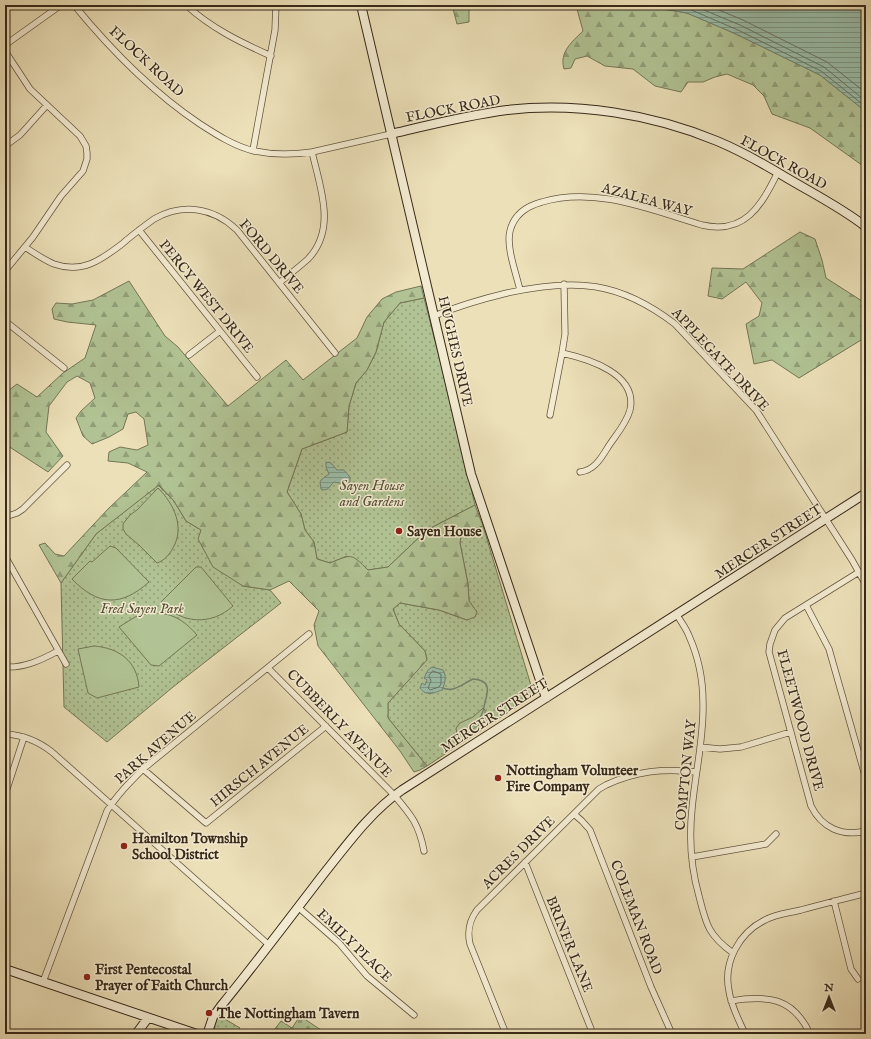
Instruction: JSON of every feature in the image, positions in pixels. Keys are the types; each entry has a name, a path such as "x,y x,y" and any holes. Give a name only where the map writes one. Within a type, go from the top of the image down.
{"street":[{"path":"5,45 61,5"},
{"name":"FLOCK ROAD","path":"74,5 107,44 170,102 219,137 253,150 277,154 312,152 469,116 507,110 558,108 598,111 647,119 693,132 732,148 778,172 832,204 866,227"},
{"path":"186,5 219,30 240,42 271,56"},
{"path":"253,150 271,56 275,30 276,5"},
{"name":"HUGHES DRIVE","path":"361,5 471,474 546,698"},
{"path":"5,52 30,89 80,136 86,146 87,159 83,171 61,196 25,247 5,272"},
{"path":"5,146 20,135 47,105"},
{"path":"279,283 311,254 319,243 324,226 325,213 312,152"},
{"name":"AZALEA WAY","path":"520,290 509,244 509,237 516,217 534,204 558,198 596,197 624,203 702,226 712,228 727,227 744,220 756,210 765,197 778,172"},
{"name":"FORD DRIVE","path":"25,247 47,261 55,264 72,267 82,266 104,258 154,219 170,211 189,209 208,212 224,219 237,230 335,353"},
{"name":"PERCY WEST DRIVE","path":"139,230 257,377"},
{"path":"550,415 562,353 565,320 564,284"},
{"name":"APPLEGATE DRIVE","path":"434,316 470,302 539,286 564,284 595,286 620,293 647,304 675,324 756,410 826,519 866,585"},
{"path":"5,321 64,368"},
{"path":"189,355 220,331"},
{"path":"562,353 581,357 604,367 621,379 630,396 631,403 628,415 598,462 588,470 580,472"},
{"path":"5,517 17,513 23,509 67,465"},
{"name":"MERCER STREET","path":"208,1034 213,1017 298,907 372,815 394,795 866,493"},
{"path":"5,556 66,664"},
{"path":"5,569 11,566"},
{"name":"FLEETWOOD DRIVE","path":"859,572 785,618 779,623 770,644 771,659 812,806 819,819 831,828 854,834 866,831"},
{"path":"806,605 829,649 866,779"},
{"name":"COMPTON WAY","path":"677,615 689,635 699,668 703,702 703,719 691,821 692,857 697,891 706,924 718,941 733,953"},
{"name":"PARK AVENUE","path":"43,982 107,811 111,804 143,769 309,634"},
{"path":"5,667 32,664 58,651"},
{"name":"CUBBERLY AVENUE","path":"268,668 394,795 412,816 421,836 424,851"},
{"name":"HIRSCH AVENUE","path":"143,769 206,823 326,726"},
{"path":"700,747 720,749 742,747 791,732"},
{"path":"5,734 24,737 52,752 269,945"},
{"path":"5,795 24,737"},
{"name":"ACRES DRIVE","path":"505,1034 470,944 468,930 472,917 477,910 599,789 612,782 652,771 675,770 696,772"},
{"name":"COLEMAN ROAD","path":"574,814 590,830 669,1032"},
{"path":"692,857 766,844 776,834"},
{"name":"BRINER LANE","path":"525,862 593,1034"},
{"path":"745,1034 731,1001 728,990 728,972 733,953 745,935 751,929 774,916 866,893"},
{"path":"834,901 851,969 858,979"},
{"name":"EMILY PLACE","path":"298,907 329,933 367,976 414,1015"},
{"path":"5,969 198,1034"},
{"path":"731,1001 758,998 775,1001 791,1009 798,1015 810,1034"},
{"path":"136,1034 148,1018"}],"green space":[{"path":"452,5 469,5 469,22 457,24"},
{"path":"574,5 640,5 687,13 736,34 820,75 860,107 866,108 866,168 810,128 772,114 764,96 753,85 727,74 703,82 688,82 681,92 655,86 633,69 605,66 587,56 575,59 571,68 564,69 563,57 565,52 571,43 583,31 577,9"},
{"path":"800,232 815,239 826,278 862,301 866,324 866,337 799,378 772,360 754,364 746,324 759,316 762,303 746,282 722,299 708,296 712,268 743,269"},
{"path":"129,281 165,336 178,347 228,406 286,360 303,380 357,338 367,317 382,299 396,292 421,286 424,298 400,303 384,322 376,352 367,370 356,383 349,406 347,432 302,449 287,492 301,514 305,530 314,542 317,559 330,563 343,558 351,557 358,560 368,570 388,567 427,530 475,505 483,526 465,532 461,536 460,543 468,584 469,601 477,612 475,617 467,620 439,610 400,603 393,609 399,624 425,651 427,660 388,703 388,718 427,766 414,772 400,751 318,646 314,625 319,611 289,581 270,590 243,586 213,567 198,539 201,530 186,521 174,501 159,485 96,534 61,583 39,545 45,543 55,554 64,556 109,508 147,472 128,463 108,461 109,452 120,447 137,450 148,445 144,419 136,412 128,414 123,429 92,444 83,436 76,418 95,398 90,383 77,376 67,382 49,406 46,432 63,456 48,472 5,444 5,393 17,384 37,397 63,373 85,358 96,325 54,319 52,309 56,303 72,304 93,300"},
{"name":"Sayen House and Gardens","path":"424,298 475,505 427,530 388,567 368,570 347,556 330,563 317,559 314,542 305,530 301,514 287,492 302,449 347,432 349,406 356,383 367,370 376,352 384,322 400,303"},
{"name":"Fred Sayen Park","path":"158,485 174,501 186,521 201,530 243,586 270,590 281,603 173,687 107,742 64,707 61,583 96,534"},
{"path":"158,488 173,508 178,524 178,532 170,553 165,559 157,563 126,534 123,529 123,524 130,515 137,510"},
{"path":"483,526 533,692 530,698 427,766 388,718 388,703 427,659 425,651 399,624 393,609 400,603 439,610 467,620 477,612 469,601 468,584 460,543 461,536 465,532"},
{"path":"110,546 116,548 149,582 129,596 110,600 91,594 72,579 90,561 92,562"},
{"path":"196,567 201,567 233,606 215,617 196,620 178,615 161,602"},
{"path":"149,613 170,615 187,625 197,635 159,666 151,665 119,627 135,617"},
{"path":"94,646 103,647 119,653 125,658 135,670 139,687 97,698 88,693 78,649"},
{"path":"483,708 485,710 485,719 472,730 457,735 456,728 460,723 473,717"},
{"path":"218,1015 240,1028 235,1034 214,1034"},
{"path":"300,1016 327,1034 271,1034 281,1021 292,1028"}],"water":[{"path":"640,5 866,5 866,108 860,107 820,75 736,34 687,13"},
{"path":"329,462 337,470 344,470 350,477 350,482 345,484 334,482 326,490 321,489 320,482 329,474 326,463"},
{"path":"432,667 443,670 445,675 444,685 442,690 433,693 425,693 420,688 422,683 425,685 427,680 424,678 428,670"}],"waterway":[{"path":"443,688 455,688 473,679 483,681 487,686 487,693 480,718"}],"place":[{"name":"Sayen House","path":"399,531"},
{"name":"Nottingham Volunteer Fire Company","path":"498,778"},
{"name":"Hamilton Township School District","path":"124,846"},
{"name":"First Pentecostal Prayer of Faith Church","path":"87,977"},
{"name":"The Nottingham Tavern","path":"209,1013"}]}
